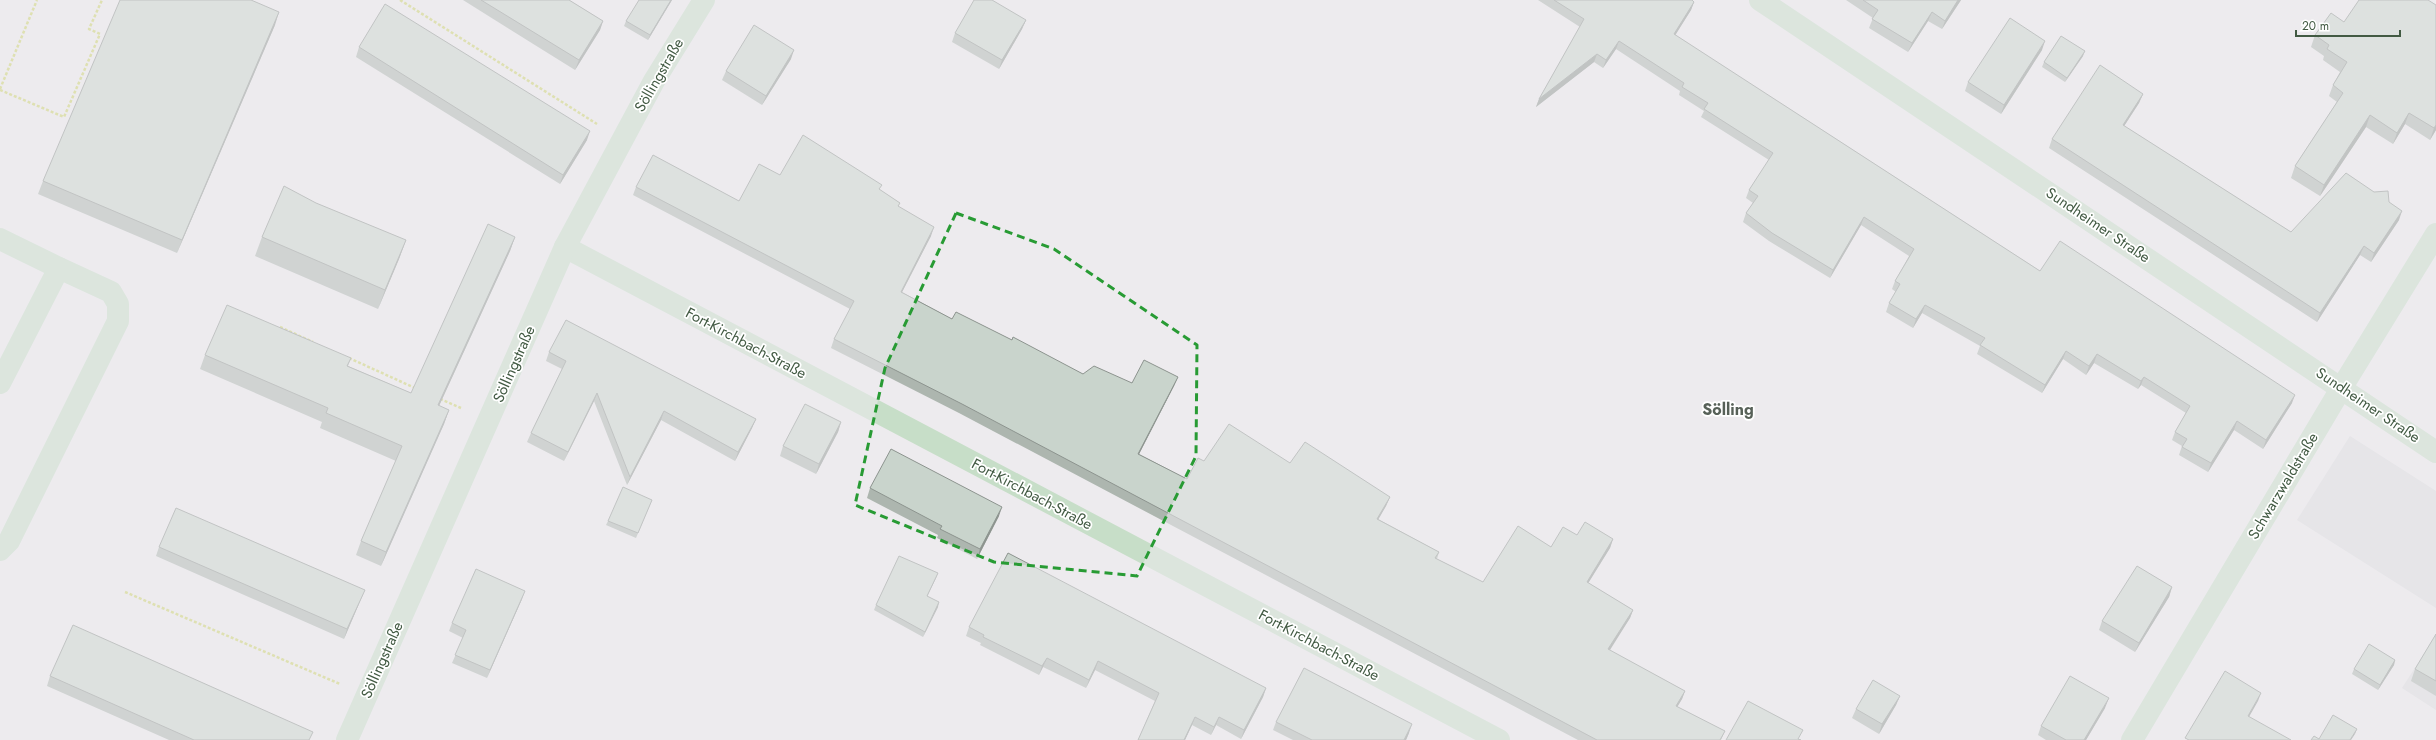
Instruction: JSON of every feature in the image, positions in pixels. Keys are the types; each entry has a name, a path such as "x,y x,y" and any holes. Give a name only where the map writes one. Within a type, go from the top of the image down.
{"street":[{"name":"Söllingstraße","path":"347,740 565,247 654,81 704,0"},
{"name":"Sundheimer Straße","path":"1760,0 2342,387 2436,452"},
{"name":"Schwarzwaldstraße","path":"2132,740 2342,387 2436,234"},
{"path":"0,239 111,292 118,304 118,321 10,541 0,550"},
{"name":"Fort-Kirchbach-Straße","path":"565,247 1499,740"},
{"path":"0,383 59,268"}],"path":[{"path":"37,0 0,90 64,117 100,34 89,29 102,0"},
{"path":"400,0 623,140"},
{"path":"280,327 316,343"},
{"path":"345,356 417,388"},
{"path":"438,398 489,420"},
{"path":"125,592 367,695"}],"highlighted area":[{"path":"956,213 1054,249 1197,345 1196,456 1137,576 994,562 855,505 885,368"}],"shaded area":[{"path":"2350,436 2436,491 2436,608 2297,520"},
{"path":"2436,635 2436,710 2402,688"}],"building":[{"path":"120,0 251,0 279,12 182,240 43,181"},
{"path":"481,0 569,0 603,21 579,60"},
{"path":"639,0 671,0 650,35 626,21"},
{"path":"974,0 992,0 1026,20 1002,60 955,33"},
{"path":"1554,0 1692,0 1694,2 1674,34 2040,271 2060,241 2295,395 2266,440 2237,421 2211,463 2182,447 2187,439 2175,432 2190,406 2144,377 2141,381 2097,354 2089,366 2066,351 2045,385 1980,345 1985,338 1925,305 1916,319 1889,303 1900,284 1895,281 1914,249 1864,217 1833,270 1772,233 1746,213 1758,196 1749,190 1773,153 1704,109 1708,103 1682,87 1684,83 1619,41 1606,60 1597,54 1539,99 1584,19"},
{"path":"1863,0 1958,0 1945,21 1932,12 1912,43 1872,19 1878,10"},
{"path":"2359,0 2428,0 2436,5 2436,125 2434,128 2409,113 2397,133 2370,115 2324,185 2295,166 2343,93 2333,85 2347,62 2327,49 2329,45 2315,35 2331,13 2344,22"},
{"path":"385,4 590,131 563,175 359,47"},
{"path":"2010,18 2045,41 2004,105 1968,82"},
{"path":"754,25 794,50 766,96 726,71"},
{"path":"2061,36 2085,51 2067,78 2044,62"},
{"path":"2100,65 2143,94 2123,125 2291,232 2346,173 2374,192 2388,191 2389,202 2402,211 2374,253 2364,246 2320,313 2052,139"},
{"path":"803,135 882,185 879,189 900,203 898,206 934,227 901,292 952,319 956,312 1012,340 1013,337 1083,374 1094,366 1132,383 1144,360 1178,377 1138,454 1187,479 1198,458 1204,461 1229,424 1290,463 1305,442 1390,497 1377,519 1439,552 1435,558 1483,582 1518,526 1551,547 1563,527 1577,535 1585,522 1613,539 1587,582 1633,610 1608,649 1685,691 1676,706 1725,731 1720,740 1597,740 962,404 834,339 854,301 636,187 653,155 739,201 759,164 780,175"},
{"path":"284,186 316,203 406,240 385,290 262,237"},
{"path":"488,224 515,237 438,405 449,410 386,552 361,541 402,446 326,413 328,408 205,355 227,305 351,358 347,366 411,393"},
{"path":"566,320 756,419 738,452 664,411 630,477 597,393 568,452 531,433 566,361 549,352"},
{"path":"805,404 841,422 819,464 783,446"},
{"path":"891,449 1002,507 980,549 940,529 942,526 870,488"},
{"path":"623,487 652,500 638,533 608,521"},
{"path":"176,508 365,590 347,629 159,547"},
{"path":"1008,553 1266,688 1244,730 1219,717 1214,727 1195,717 1184,740 1138,740 1159,693 1098,661 1089,680 1047,658 1042,666 983,637 984,635 969,627"},
{"path":"899,556 938,573 927,596 939,602 925,632 876,605"},
{"path":"2137,566 2172,587 2139,643 2102,621"},
{"path":"476,569 525,591 490,670 455,655 466,630 452,623"},
{"path":"73,625 313,732 309,740 194,740 50,676"},
{"path":"2436,634 2436,681 2415,669"},
{"path":"2369,644 2395,660 2380,685 2354,669"},
{"path":"1304,668 1412,724 1404,740 1312,740 1276,722"},
{"path":"2225,671 2261,693 2248,716 2291,740 2189,740 2185,738"},
{"path":"2070,676 2109,698 2084,740 2066,740 2041,726"},
{"path":"1873,680 1900,696 1882,724 1856,709"},
{"path":"1748,701 1803,730 1798,739 1801,740 1726,740"},
{"path":"2333,715 2357,729 2350,740 2311,740 2314,736 2319,739"}],"district":[{"name":"Sölling","path":"1728,409"}]}
